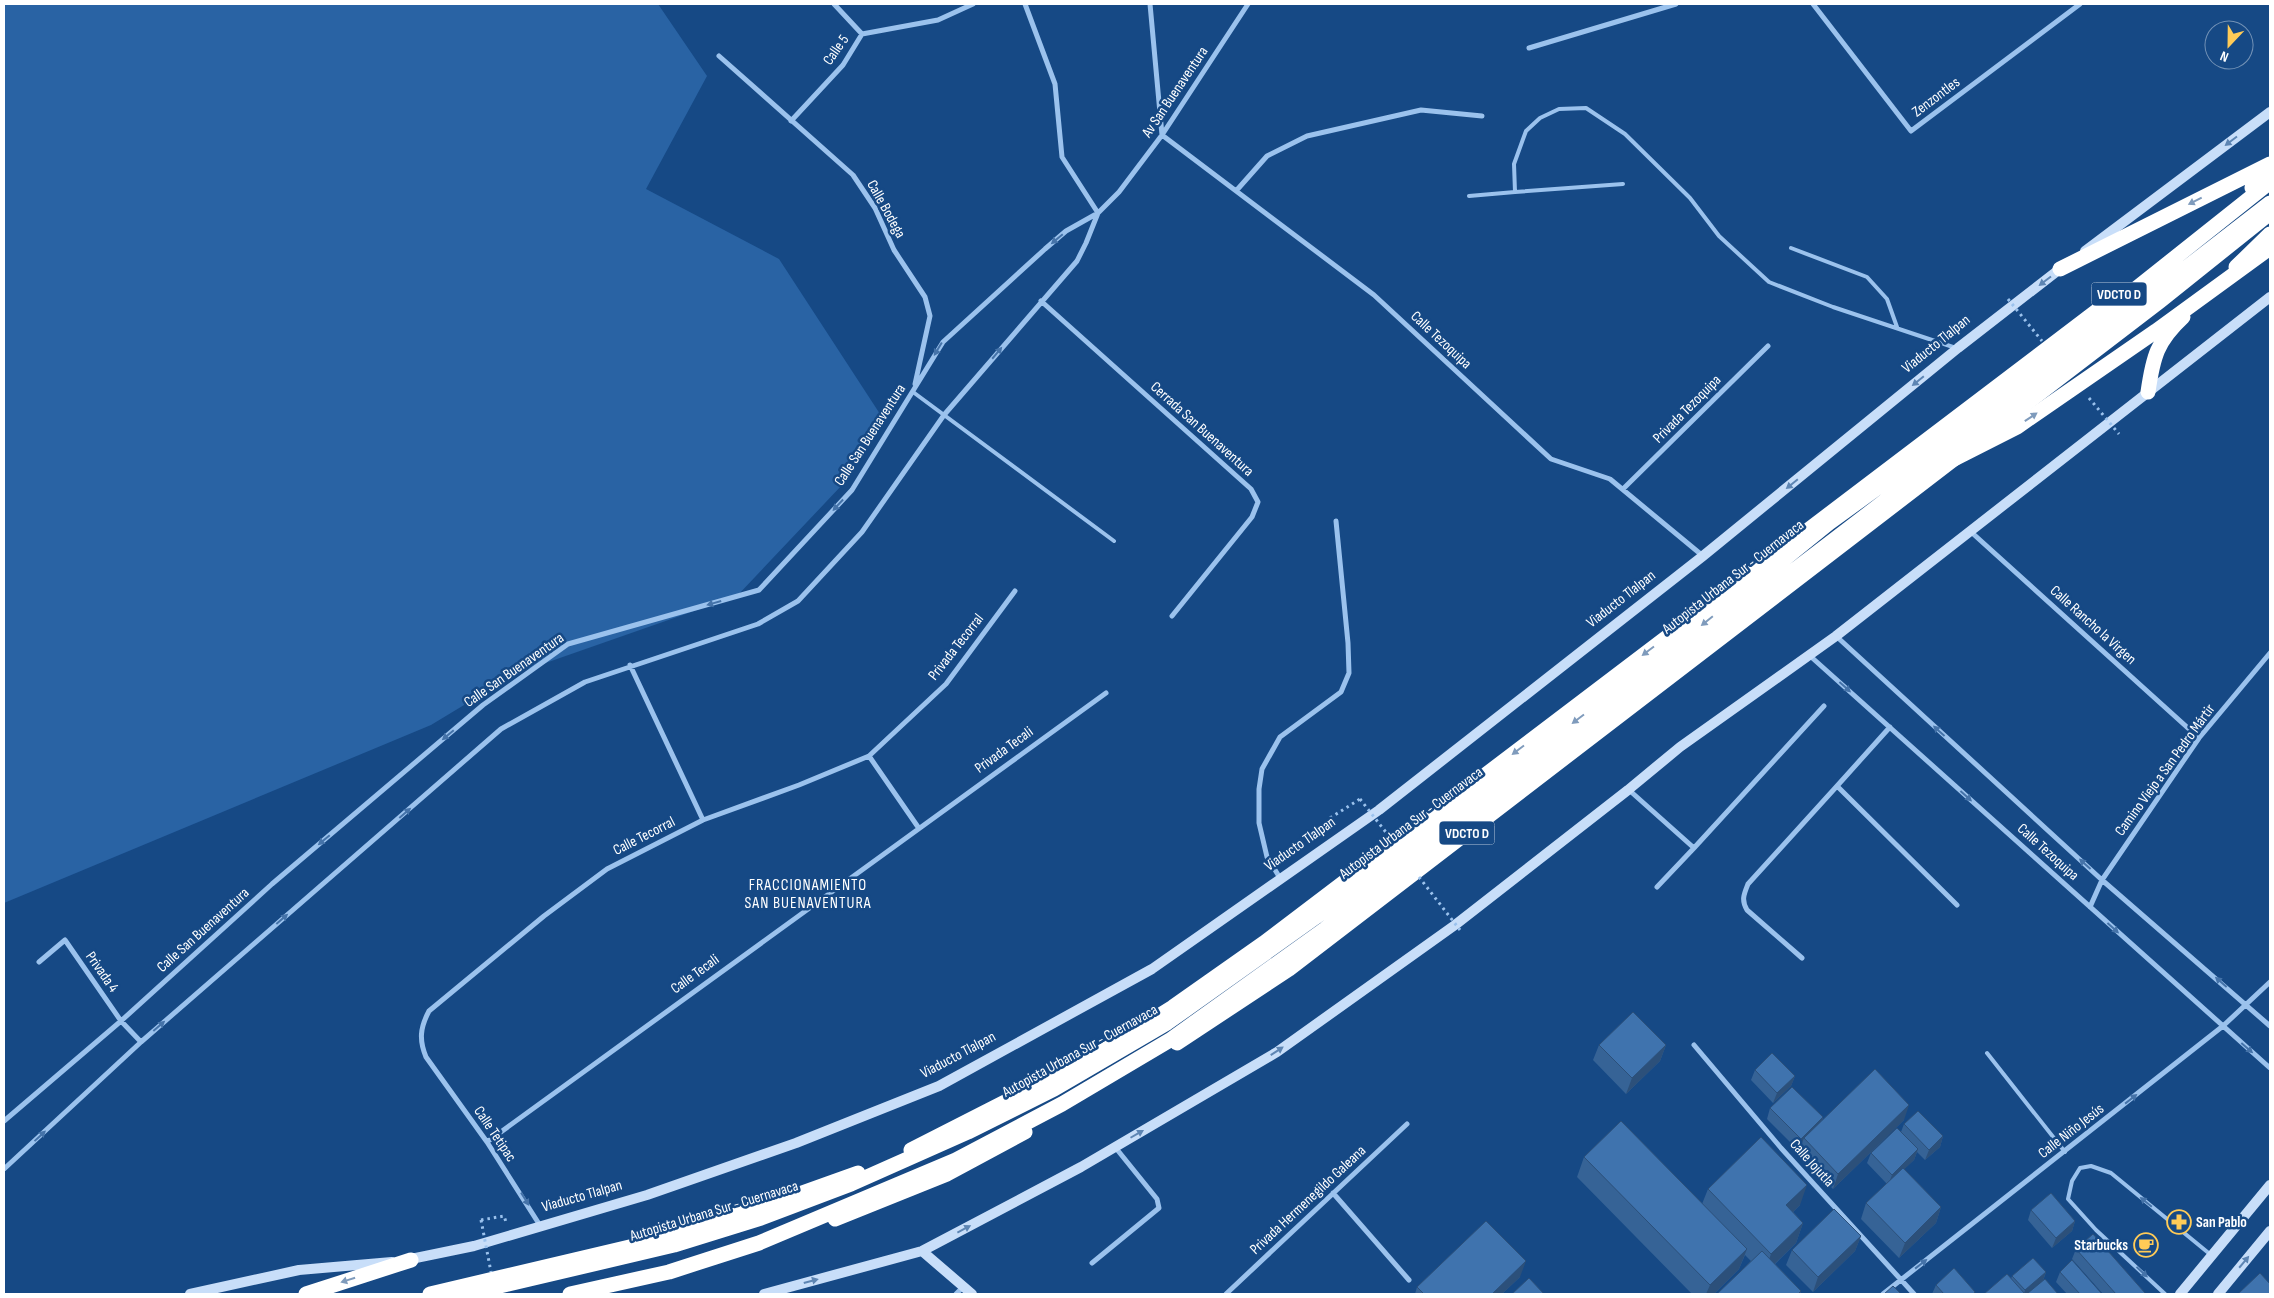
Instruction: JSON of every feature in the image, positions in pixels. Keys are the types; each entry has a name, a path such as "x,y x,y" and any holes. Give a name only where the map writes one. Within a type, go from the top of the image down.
{"highway":[{"path":"2060,270 2270,164"},
{"name":"VDCTO D","path":"430,1294 638,1246 847,1178 921,1146 1096,1056 1173,1007 1264,943 2143,276 2270,173"},
{"name":"Autopista Urbana Sur - Cuernavaca","path":"466,1294 674,1245 761,1218 851,1184 968,1132 1054,1089 1167,1023 1320,914 1700,627 1829,523 1976,416 2270,182"},
{"name":"Autopista Urbana Sur - Cuernavaca","path":"570,1294 669,1272 759,1243 956,1160 1062,1104 1170,1040 1326,929 1911,481 2270,203"},
{"name":"VDCTO D","path":"575,1294 761,1247 946,1174 1055,1116 1173,1046 1297,962 2160,301 2270,213"},
{"path":"2148,392 2152,363 2158,346 2170,329 2270,234"},
{"path":"1911,481 2017,427 2156,331 2270,248"},
{"path":"306,1294 411,1260"}],"main road":[{"name":"Viaducto Tlalpan","path":"190,1294 299,1270 411,1260 474,1246 647,1196 796,1143 939,1086 1152,968 1379,810 1703,556 1958,348 2270,112"},
{"path":"764,1294 922,1251 1115,1147 1278,1052 1455,924 1628,790 1680,747 1836,636 1969,530 2270,297"},
{"path":"2180,1294 2270,1185"},
{"path":"2218,1294 2270,1231"},
{"path":"922,1251 960,1291 972,1294"}],"street":[{"path":"834,4 862,34"},
{"name":"Calle 5","path":"791,121 843,65 862,34 938,20 973,4"},
{"path":"1025,4 1055,84 1062,157 1098,212"},
{"path":"1150,4 1162,135"},
{"name":"Av San Buenaventura","path":"1119,192 1162,135 1248,4"},
{"path":"1529,48 1676,4"},
{"name":"Zenzontles","path":"1814,4 1911,131 2080,4"},
{"name":"Calle Bodega","path":"719,56 853,175 875,208 894,250 925,297 930,316 928,334 913,392"},
{"path":"1236,191 1267,156 1307,136 1421,110 1482,116"},
{"name":"Calle Tezoquipa","path":"1162,135 1374,296 1551,459 1610,479 1703,556"},
{"name":"Calle San Buenaventura","path":"4,1121 121,1021 272,884 476,711 568,644 759,590 852,490 942,342 1066,231 1098,212 1119,192"},
{"name":"Calle San Buenaventura","path":"4,1169 141,1042 501,729 585,682 630,665 758,624 798,600 862,532 944,415 1077,261 1098,212"},
{"name":"Cerrada San Buenaventura","path":"1041,302 1250,489 1258,502 1252,517 1172,616"},
{"name":"Privada Tezoquipa","path":"1623,489 1768,346"},
{"path":"1280,878 1267,857 1259,823 1259,789 1262,769 1280,737 1341,692 1349,673 1348,643 1336,521"},
{"name":"Calle Rancho la Virgen","path":"1969,530 2199,738"},
{"name":"Privada Tecorral","path":"869,756 946,684 1015,591"},
{"name":"Calle Tezoquipa","path":"1836,636 2102,880 2247,1004 2270,1026"},
{"name":"Camino Viejo a San Pedro Mártir","path":"2090,907 2102,880 2199,738 2270,653"},
{"name":"Calle Tezoquipa","path":"1809,655 2270,1068"},
{"path":"630,665 704,820"},
{"name":"Privada Tecali","path":"918,827 1106,692"},
{"path":"1657,887 1824,706"},
{"path":"1802,958 1747,910 1743,902 1744,894 1748,884 1890,727"},
{"path":"869,756 918,827"},
{"name":"Calle Tecorral","path":"426,1057 420,1044 422,1024 429,1011 544,916 607,869 704,820 799,785 869,756"},
{"path":"1837,786 1957,905"},
{"path":"1628,790 1694,848"},
{"name":"Calle Tecali","path":"486,1142 918,827"},
{"name":"Privada 4","path":"39,962 64,940 121,1021 141,1042"},
{"name":"Calle Niño Jesús","path":"1883,1294 2223,1026 2270,982"},
{"name":"Calle Jojutla","path":"1694,1045 1781,1148 1914,1294"},
{"name":"Calle Tetipac","path":"426,1057 486,1142 541,1226"},
{"name":"Privada Hermenegildo Galeana","path":"1226,1294 1407,1124"},
{"path":"1092,1262 1159,1208 1157,1199 1115,1147"},
{"path":"1333,1193 1409,1280"}],"lane":[{"path":"1515,192 1514,164 1526,131 1540,118 1559,109 1586,108 1625,134 1690,198 1719,236 1769,282 1833,307 1958,348"},
{"path":"1469,196 1623,184"},
{"path":"1791,248 1867,277 1887,299 1897,327"},
{"path":"913,392 1114,541"},
{"path":"1987,1053 2065,1152"},
{"path":"2165,1294 2096,1230 2068,1199 2072,1181 2080,1168 2091,1166 2111,1173 2211,1255"}],"path":[{"path":"1330,818 1360,799"},
{"path":"492,1276 481,1220 504,1216"}],"shaded area":[{"path":"4,4 658,4 707,76 646,189 779,259 880,414 842,485 737,596 517,673 431,725 4,903"}],"building":[{"path":"1633,1012 1666,1045 1632,1078 1599,1045"},
{"path":"1772,1053 1795,1076 1777,1093 1755,1070"},
{"path":"1875,1069 1909,1105 1838,1174 1804,1138"},
{"path":"1792,1087 1823,1117 1801,1139 1770,1108"},
{"path":"1918,1111 1943,1136 1929,1150 1904,1124"},
{"path":"1621,1121 1747,1249 1710,1285 1584,1157"},
{"path":"1897,1128 1918,1149 1892,1175 1871,1153"},
{"path":"1761,1137 1807,1185 1786,1205 1803,1223 1771,1254 1708,1189"},
{"path":"1903,1168 1941,1207 1905,1243 1866,1203"},
{"path":"2051,1193 2075,1221 2056,1238 2031,1210"},
{"path":"1834,1209 1861,1236 1818,1277 1792,1250"},
{"path":"1486,1221 1526,1261 1492,1294 1424,1294 1417,1287"},
{"path":"2093,1234 2145,1293 2116,1294 2076,1249"},
{"path":"1762,1251 1801,1291 1798,1294 1717,1294"},
{"path":"2033,1258 2046,1272 2025,1290 2012,1276"},
{"path":"2072,1260 2102,1294 2080,1294 2060,1272"},
{"path":"1954,1268 1975,1292 1973,1294 1944,1294 1936,1285"},
{"path":"2260,1273 2270,1284 2270,1294 2238,1294"},
{"path":"2007,1274 2025,1294 1984,1294"},
{"path":"1529,1278 1544,1294 1512,1294"},
{"path":"2045,1279 2058,1294 2028,1293"},
{"path":"1893,1286 1901,1294 1884,1294"}],"place":[{"name":"San Pablo","path":"2179,1222"},
{"name":"Starbucks","path":"2146,1245"}],"district":[{"name":"FRACCIONAMIENTO SAN BUENAVENTURA","path":"808,894"}]}
